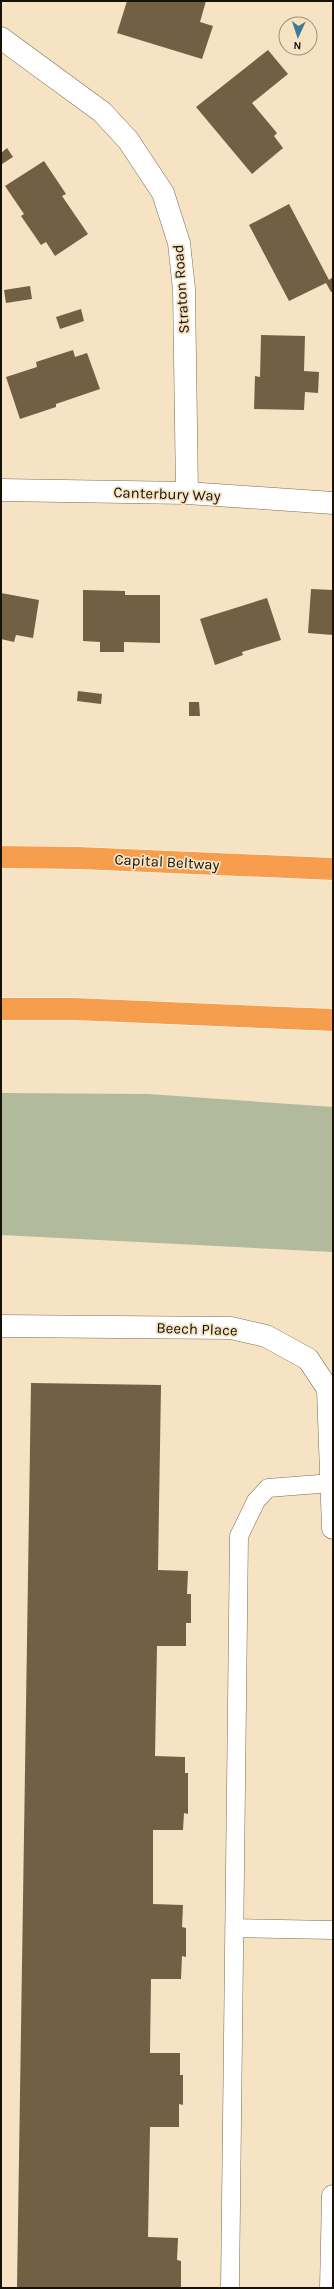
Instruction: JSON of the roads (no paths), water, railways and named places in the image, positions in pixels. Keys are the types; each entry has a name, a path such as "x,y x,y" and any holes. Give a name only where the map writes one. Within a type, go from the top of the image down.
{"highway":[{"name":"Capital Beltway","path":"1,857 79,858 333,869"},
{"path":"1,1009 333,1020"}],"street":[{"name":"Straton Road","path":"1,38 102,112 128,140 163,193 179,243 184,289 187,493"},
{"name":"Canterbury Way","path":"1,490 187,493 333,503"},
{"name":"Beech Place","path":"1,1326 231,1328 266,1336 308,1359 330,1389 333,1528"},
{"path":"331,2288 333,2196"}],"lane":[{"path":"230,2288 240,1536 256,1501 268,1488 332,1483"},
{"path":"234,1928 333,1930"}]}
